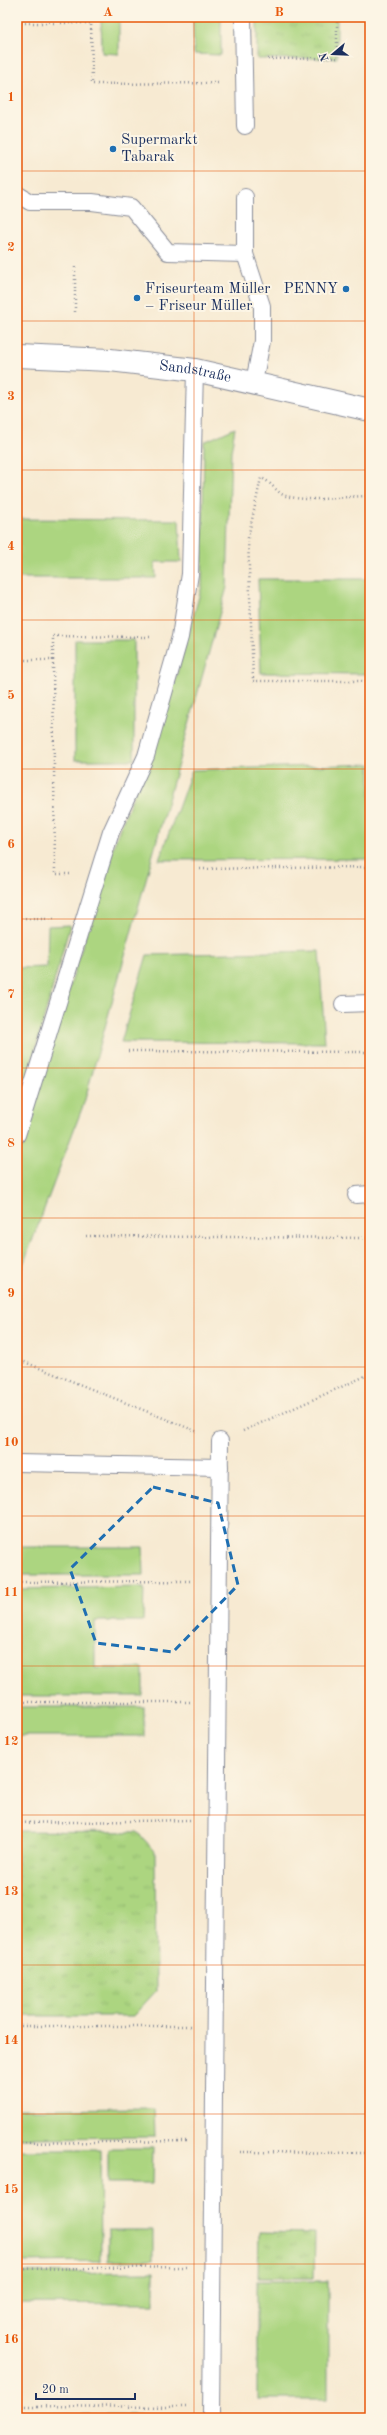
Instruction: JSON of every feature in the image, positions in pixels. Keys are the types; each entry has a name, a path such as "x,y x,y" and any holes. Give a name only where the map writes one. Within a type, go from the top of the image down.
{"street":[{"name":"Sandstraße","path":"17,356 110,360 195,370 254,382 370,410"}],"lane":[{"path":"244,17 245,126"},
{"path":"17,194 30,202 92,202 131,207 168,252 246,254"},
{"path":"245,198 246,254 262,306 262,341 254,382"},
{"path":"17,1135 97,874 111,832 146,756 180,637 190,574 195,370"},
{"path":"344,1004 370,1003"},
{"path":"211,2413 220,1441"},
{"path":"17,1463 220,1467"}],"path":[{"path":"91,17 92,84 244,83"},
{"path":"244,59 337,58 337,17"},
{"path":"17,23 91,23"},
{"path":"75,267 75,312"},
{"path":"370,496 300,499 283,495 266,480 260,478 248,538 253,681 370,681"},
{"path":"97,874 55,874 53,636 180,637"},
{"path":"17,660 53,660"},
{"path":"200,869 370,866"},
{"path":"17,919 84,919"},
{"path":"128,1051 370,1052"},
{"path":"86,1236 370,1238"},
{"path":"17,1358 220,1441 370,1374"},
{"path":"17,1582 219,1580"},
{"path":"17,1702 218,1702"},
{"path":"17,1823 216,1820"},
{"path":"17,2026 214,2026"},
{"path":"17,2143 213,2146 370,2153"},
{"path":"17,2269 212,2267"},
{"path":"17,2406 211,2413"}],"highlighted area":[{"path":"153,1487 218,1503 238,1585 173,1652 96,1643 70,1569"}],"green space":[{"path":"101,17 119,17 119,54 102,53"},
{"path":"193,17 221,17 221,55 194,54"},
{"path":"257,17 337,17 337,58 257,59"},
{"path":"235,428 231,452 227,587 84,1103 17,1281 17,1162 104,874 120,828 162,726 202,586 204,442"},
{"path":"17,519 179,520 181,562 155,562 156,578 17,578"},
{"path":"258,579 370,579 370,674 261,673"},
{"path":"75,640 134,640 134,760 75,760"},
{"path":"370,764 370,859 159,860 192,770"},
{"path":"70,925 17,1115 17,968 47,967 48,926"},
{"path":"319,951 325,1043 121,1042 147,955"},
{"path":"17,1547 143,1547 144,1575 17,1575"},
{"path":"144,1587 143,1621 95,1621 95,1668 143,1668 143,1696 17,1696 17,1589"},
{"path":"17,1707 144,1707 144,1736 17,1736"},
{"path":"17,1831 137,1832 155,1851 156,1991 133,2016 17,2016"},
{"path":"154,2108 155,2137 17,2138 17,2109"},
{"path":"108,2148 153,2148 152,2183 108,2183"},
{"path":"17,2150 100,2150 101,2261 17,2262"},
{"path":"108,2230 153,2230 153,2260 108,2261"},
{"path":"259,2232 315,2233 314,2278 258,2278"},
{"path":"154,2272 154,2304 17,2303 17,2275 21,2273"},
{"path":"257,2281 328,2281 328,2399 257,2399"},
{"path":"17,2414 156,2415 156,2418 17,2418"}],"place":[{"name":"Supermarkt Tabarak","path":"113,149"},
{"name":"PENNY","path":"346,289"},
{"name":"Friseurteam Müller – Friseur Müller","path":"137,298"}]}
